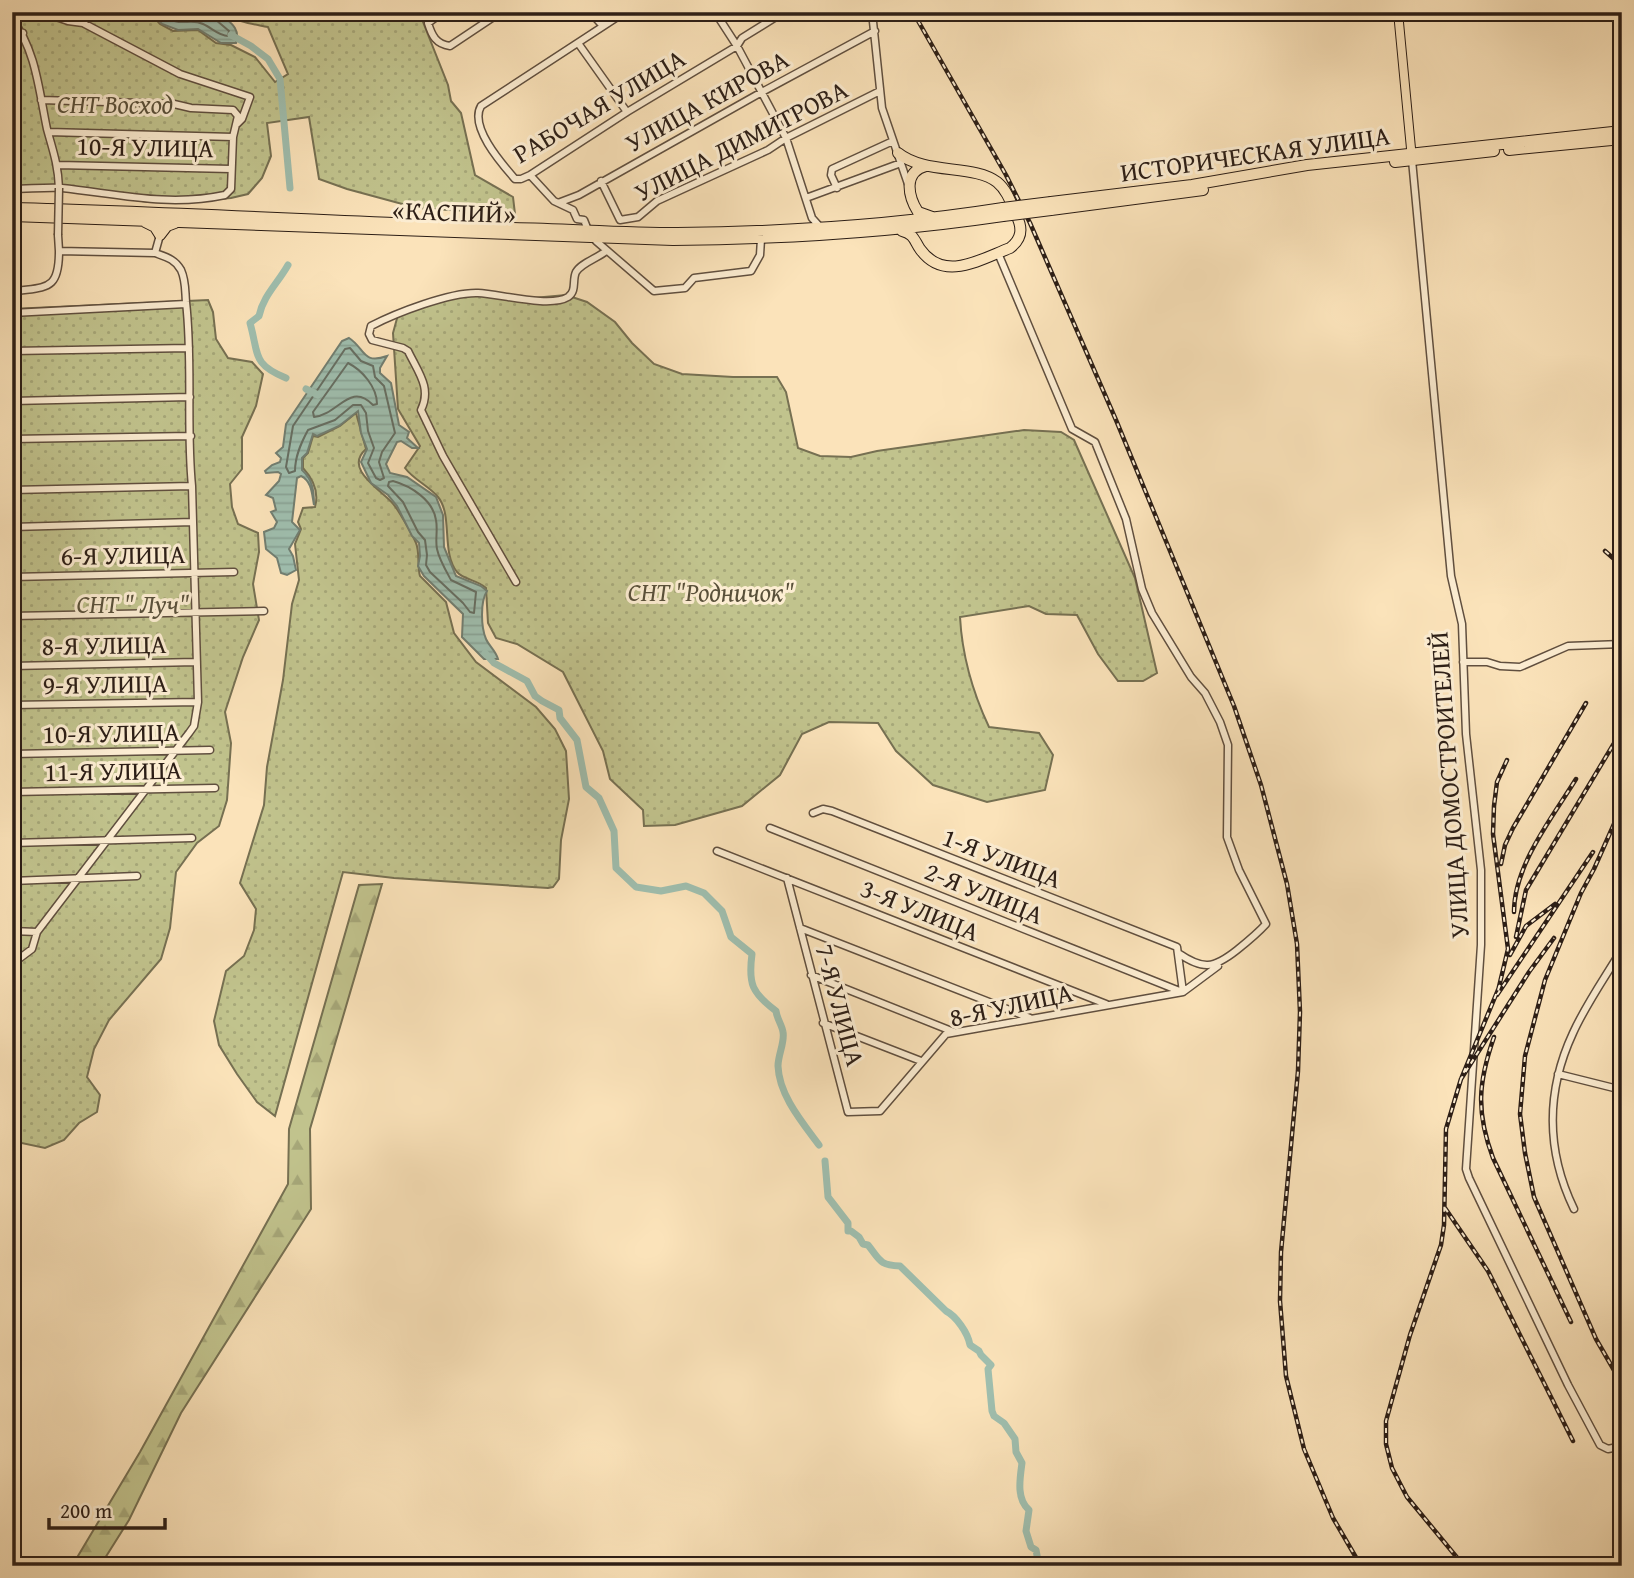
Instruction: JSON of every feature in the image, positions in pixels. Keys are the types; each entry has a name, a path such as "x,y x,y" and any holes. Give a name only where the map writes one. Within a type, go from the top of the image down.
{"highway":[{"name":"ИСТОРИЧЕСКАЯ УЛИЦА","path":"1051,206 1193,192 1309,170 1622,131"},
{"name":"ИСТОРИЧЕСКАЯ УЛИЦА","path":"894,226 1051,206 1307,165 1622,139"},
{"path":"894,226 909,233 933,261 953,268 998,253 1016,243 1021,231 1020,222 995,180 899,158"},
{"path":"894,226 912,211 908,184 911,175 919,168 927,166"},
{"path":"911,198 918,212 943,221"},
{"name":"«КАСПИЙ»","path":"12,208 163,213 592,236 894,226"},
{"name":"«КАСПИЙ»","path":"12,216 592,236 761,239 894,226"},
{"path":"918,244 923,232 943,221"},
{"path":"144,222 155,228 160,235 167,226 174,223"}],"main road":[{"path":"1398,12 1412,157"}],"street":[{"path":"41,12 82,23 180,75 250,97 237,124"},
{"path":"82,23 93,12"},
{"path":"443,12 428,23 436,42 450,46 502,12"},
{"path":"590,12 602,25"},
{"path":"625,12 578,43 626,112"},
{"path":"715,12 737,46 786,138 812,218 821,228"},
{"name":"РАБОЧАЯ УЛИЦА","path":"578,43 492,98 478,112 478,122 492,152 515,179 530,175 626,112 737,46 742,38 784,12"},
{"path":"872,12 882,108 908,184"},
{"path":"12,19 23,33 29,48 58,165 59,188 59,251 55,280 47,286 12,292"},
{"name":"УЛИЦА КИРОВА","path":"558,202 579,195 875,31"},
{"path":"12,182 15,39 23,33"},
{"name":"УЛИЦА ДИМИТРОВА","path":"601,181 620,220 638,217 657,201 768,150 786,138 880,91"},
{"path":"12,189 59,188 149,201 183,201 225,195 230,188 233,137 238,116 233,110 191,108 174,104 41,100"},
{"path":"48,132 233,137"},
{"path":"836,188 831,176 832,169 893,141"},
{"name":"УЛИЦА ДОМОСТРОИТЕЛЕЙ","path":"1412,157 1451,576 1455,603 1462,624 1466,734 1481,870 1481,945 1466,1169 1568,1385 1600,1445 1608,1449 1622,1446"},
{"path":"806,198 836,188 899,158"},
{"name":"10-Я УЛИЦА","path":"58,165 231,169"},
{"path":"530,175 558,202 573,210 577,219 584,220 592,236 606,251 654,291 685,288 694,278 751,271 760,255 761,239"},
{"path":"149,201 163,213"},
{"path":"804,228 812,218"},
{"path":"155,253 160,235"},
{"path":"12,964 32,949 37,932 194,726 198,702 186,284 173,259 155,253 59,251"},
{"path":"516,582 426,423 421,410 427,399 427,391 408,351 372,340 369,334 371,326 438,300 476,293 521,299 561,299 573,291 579,268 606,251"},
{"path":"998,253 1072,429 1094,442 1126,519 1142,589 1152,613 1191,677 1205,693 1228,745 1227,837 1239,870 1266,924 1255,936 1183,992 1177,950"},
{"path":"12,313 186,304"},
{"path":"12,351 189,348"},
{"path":"12,401 190,397"},
{"path":"12,439 191,436"},
{"path":"12,490 192,486"},
{"path":"12,527 193,522"},
{"name":"6-Я УЛИЦА","path":"12,577 234,572"},
{"path":"12,616 264,611"},
{"path":"1462,662 1487,662 1520,667 1568,646 1622,644"},
{"name":"8-Я УЛИЦА","path":"12,666 196,662"},
{"name":"9-Я УЛИЦА","path":"12,705 198,702"},
{"name":"10-Я УЛИЦА","path":"12,754 210,750"},
{"name":"11-Я УЛИЦА","path":"12,792 215,788"},
{"name":"1-Я УЛИЦА","path":"813,813 822,809 832,811 1177,950 1198,965 1221,963"},
{"name":"2-Я УЛИЦА","path":"771,828 1183,992"},
{"path":"12,843 192,838"},
{"name":"3-Я УЛИЦА","path":"717,850 1108,1005"},
{"path":"12,881 137,876"},
{"name":"7-Я УЛИЦА","path":"787,878 848,1112 880,1111"},
{"path":"800,928 1031,1018"},
{"path":"12,931 37,932"},
{"path":"1574,1209 1563,1186 1551,1129 1558,1074 1573,1031 1622,949"},
{"path":"811,975 954,1032"},
{"name":"8-Я УЛИЦА","path":"880,1111 946,1034 1183,992"},
{"path":"823,1023 921,1061"},
{"path":"1558,1074 1622,1090"}],"green space":[{"name":"СНТ Восход","path":"12,12 149,12 160,24 173,31 198,30 216,43 231,45 255,57 275,82 288,74 268,27 240,21 226,12 419,12 448,85 451,101 461,113 475,175 513,197 515,214 417,208 319,179 309,117 267,123 271,156 262,178 248,194 184,202 148,202 64,189 12,190"},
{"name":"СНТ \"Родничок\"","path":"476,291 533,298 566,295 587,302 615,322 654,364 682,374 777,377 786,392 798,448 820,456 851,457 1024,430 1061,432 1074,440 1135,578 1157,673 1143,681 1118,681 1098,654 1077,615 1046,614 1029,606 960,617 969,673 989,727 1039,733 1053,755 1045,790 987,802 933,785 896,751 878,723 829,722 802,734 780,775 742,806 675,825 644,826 643,810 610,779 603,751 563,672 517,644 496,638 488,623 486,588 460,575 452,564 445,514 438,497 405,468 420,446 398,409 393,333 399,311"},
{"name":"СНТ \" Луч\"","path":"208,300 213,312 216,339 228,358 252,362 263,374 256,406 242,437 242,469 230,484 232,507 238,524 258,533 259,552 253,584 259,620 243,657 225,712 231,743 227,800 219,826 197,843 176,872 170,928 161,959 109,1020 94,1049 87,1077 100,1095 97,1112 79,1123 64,1140 45,1148 12,1141 12,309"},
{"path":"356,413 366,449 360,457 362,472 367,480 389,499 406,524 417,547 420,576 446,602 454,633 476,662 536,707 555,729 566,751 569,799 561,840 559,879 553,887 394,878 343,872 275,1116 257,1102 237,1074 219,1045 214,1021 226,971 244,956 254,930 256,909 240,883 264,805 267,767 283,680 292,604 299,580 295,544 301,529 298,522 303,508 315,507 316,502 314,486 303,468 303,458 308,453 313,436 318,437 340,426"},
{"path":"382,884 310,1129 311,1209 181,1413 129,1520 100,1566 72,1566 140,1452 288,1184 289,1129 359,885"}],"water":[{"path":"151,12 218,12 235,29 236,43 221,43 198,29 178,30 162,24"},
{"path":"349,338 368,357 387,356 380,373 391,383 399,425 409,432 407,438 418,448 397,442 386,464 390,473 407,477 436,497 443,515 444,547 456,576 487,591 482,608 483,628 498,659 484,659 462,637 463,614 424,576 418,566 419,543 412,536 397,506 388,495 371,483 361,462 367,449 361,433 358,411 339,426 317,436 313,434 307,453 302,458 302,470 312,486 314,505 307,481 301,476 297,478 292,522 300,530 289,549 296,570 287,575 281,573 277,558 266,549 264,532 274,528 277,522 271,512 276,510 273,498 266,495 279,481 281,474 265,471 280,462 281,458 276,453 283,447 286,424 342,341"}],"waterway":[{"path":"231,35 268,59 280,79 290,188"},
{"path":"286,378 262,363 256,351 250,323 259,316 267,296 288,265"},
{"path":"306,389 318,395"},
{"path":"485,653 494,663 527,681 535,696 559,710 560,718 577,740 586,787 599,798 614,831 616,868 636,887 661,891 686,886 704,893 722,911 731,937 752,954 751,973 754,987 762,999 776,1011 782,1029 783,1040 778,1066 782,1087 792,1108 819,1145"},
{"path":"825,1161 828,1197 848,1223 848,1231 868,1245 881,1261 900,1266 950,1313 967,1335 970,1345 991,1365 988,1369 992,1411 1015,1439 1016,1452 1022,1463 1022,1500 1029,1510 1026,1531 1031,1547 1036,1550 1039,1566"}],"railway":[{"path":"913,12 1006,175 1030,223 1116,420 1234,706 1261,785 1287,884 1297,944 1300,1012 1298,1071 1281,1252 1280,1301 1286,1376 1304,1449 1333,1518 1361,1566"},
{"path":"1605,551 1622,566"},
{"path":"1501,864 1505,845 1513,828 1586,703"},
{"path":"1516,937 1526,890 1622,730"},
{"path":"1507,760 1497,782 1494,806 1493,834 1508,949 1497,995 1593,852"},
{"path":"1514,912 1520,877 1527,860 1576,779"},
{"path":"1622,806 1581,893 1545,980 1525,1056 1520,1114 1534,1197 1596,1339 1622,1384"},
{"path":"1510,955 1526,926 1555,904"},
{"path":"1500,985 1461,1079 1529,972 1554,938"},
{"path":"1494,1037 1482,1083 1481,1098 1488,1141 1493,1158 1571,1322"},
{"path":"1461,1079 1446,1129 1444,1225 1441,1245 1410,1335 1386,1421 1386,1444 1392,1468 1407,1497 1464,1566"},
{"path":"1445,1208 1488,1271 1573,1441"}]}
